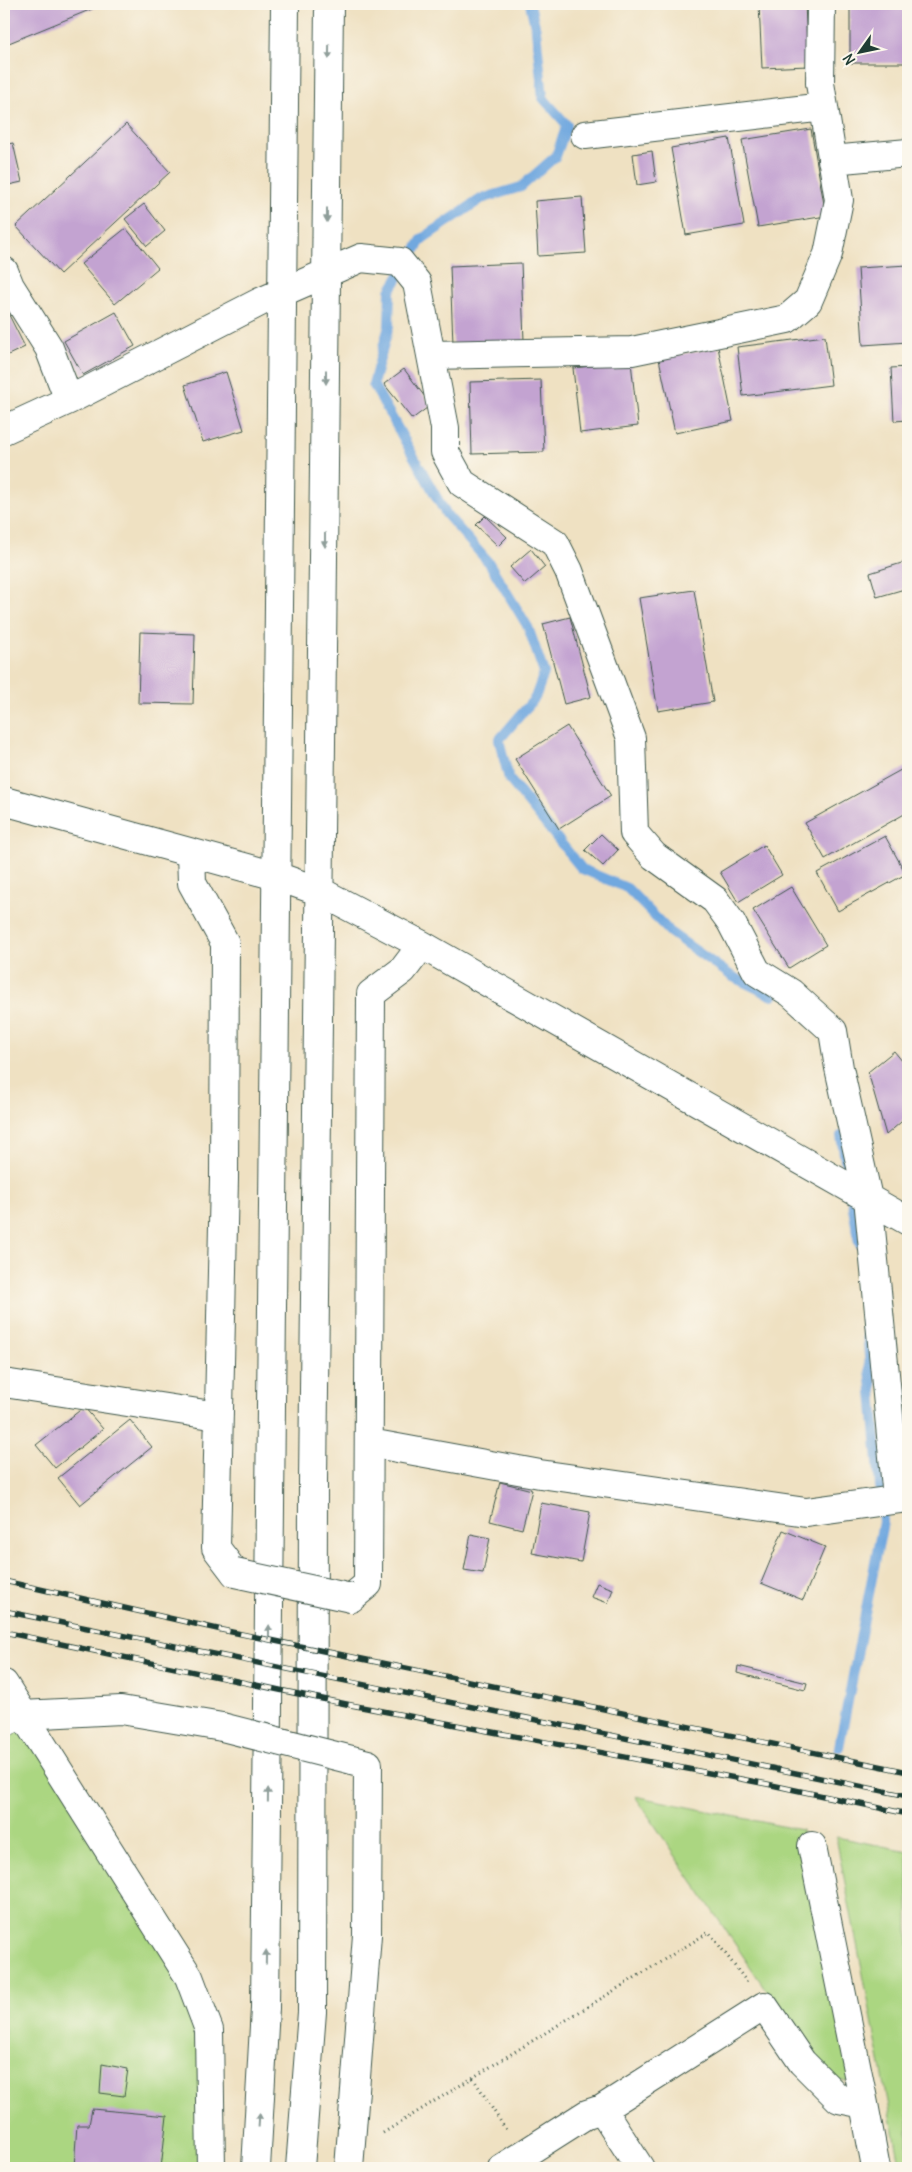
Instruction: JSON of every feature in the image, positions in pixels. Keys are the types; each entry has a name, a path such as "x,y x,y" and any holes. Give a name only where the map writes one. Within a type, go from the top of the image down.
{"street":[{"path":"256,2168 266,2008 285,4"},
{"path":"300,2168 312,2012 313,1492 321,892 329,4"},
{"path":"432,355 632,351 787,319 808,301 828,254 839,200 820,83 822,4"},
{"path":"585,136 824,107"},
{"path":"832,160 908,153"},
{"path":"4,430 69,400 282,293 361,258 400,262 417,283 445,428 446,452 462,483 555,543 569,571 631,738 634,833 654,856 715,900 731,922 757,972 791,993 833,1031 839,1068 868,1198 903,1498 806,1512 540,1474 370,1443"},
{"path":"4,271 10,286 49,348 69,400"},
{"path":"4,801 276,876 321,892 422,945 908,1221"},
{"path":"191,853 192,883 225,943 224,1179 216,1548 235,1573 351,1598 368,1584 371,994 403,970 422,945"},
{"path":"4,1382 218,1416"},
{"path":"4,1684 13,1719 189,1977 209,2030 211,2168"},
{"path":"13,1719 121,1710 222,1728 368,1764 367,1935 350,2161"},
{"path":"812,1846 876,2168"},
{"path":"512,2162 587,2114 602,2110 764,2006 802,2062 838,2099 864,2104"},
{"path":"602,2110 640,2168"}],"path":[{"path":"350,2161 473,2078 709,1932 764,2006"},
{"path":"473,2078 512,2162"}],"green space":[{"path":"22,1715 209,2030 211,2168 4,2168 4,1723"},
{"path":"635,1796 801,1830 851,2081 836,2081 810,2055"},
{"path":"836,1837 908,1851 908,2168 901,2168"}],"building":[{"path":"4,4 104,4 4,45"},
{"path":"759,4 805,4 808,66 762,68"},
{"path":"850,4 908,4 908,63 850,63"},
{"path":"126,124 170,172 60,274 16,226"},
{"path":"811,129 826,216 758,227 742,140"},
{"path":"729,138 744,225 686,235 671,148"},
{"path":"13,143 22,182 4,186 4,145"},
{"path":"652,151 656,182 637,185 633,154"},
{"path":"582,197 586,253 538,256 535,201"},
{"path":"144,204 165,231 147,246 125,219"},
{"path":"126,228 158,268 115,304 81,264"},
{"path":"521,263 524,341 453,344 450,266"},
{"path":"908,265 908,342 863,345 858,268"},
{"path":"4,305 25,347 4,357"},
{"path":"116,312 135,346 83,375 64,341"},
{"path":"825,336 831,385 743,396 737,347"},
{"path":"718,347 733,421 675,433 659,359"},
{"path":"631,362 638,426 580,433 573,368"},
{"path":"908,367 908,420 894,421 891,368"},
{"path":"404,369 431,405 412,419 384,384"},
{"path":"226,372 244,430 203,442 185,385"},
{"path":"541,380 544,452 472,454 470,382"},
{"path":"485,516 507,537 498,546 476,525"},
{"path":"531,549 545,567 525,584 510,567"},
{"path":"908,561 908,588 877,597 870,573"},
{"path":"694,590 713,702 658,711 639,598"},
{"path":"570,617 591,697 564,704 543,624"},
{"path":"140,632 195,634 193,704 138,703"},
{"path":"567,726 611,796 559,829 515,759"},
{"path":"908,766 908,812 825,859 805,823"},
{"path":"601,834 618,850 603,866 585,850"},
{"path":"885,836 906,874 838,911 817,873"},
{"path":"764,845 782,875 738,902 720,872"},
{"path":"791,887 826,945 789,968 753,910"},
{"path":"894,1051 908,1066 908,1116 886,1135 868,1072"},
{"path":"84,1407 103,1429 55,1468 36,1445"},
{"path":"130,1420 152,1447 80,1505 58,1478"},
{"path":"500,1482 532,1490 522,1529 490,1521"},
{"path":"541,1503 590,1512 581,1562 532,1553"},
{"path":"783,1530 825,1547 803,1600 761,1583"},
{"path":"471,1534 490,1538 483,1573 464,1570"},
{"path":"597,1583 613,1589 608,1603 591,1597"},
{"path":"738,1666 807,1683 805,1690 737,1673"},
{"path":"102,2064 128,2069 124,2096 100,2093"},
{"path":"92,2109 167,2116 161,2168 74,2167 77,2125 89,2125"}],"waterway":[{"path":"530,4 536,30 543,98 567,125 556,156 521,187 481,199 422,239 390,291 389,326 373,384 446,514 489,563 528,627 544,673 535,698 499,740 509,779 582,869 627,888 671,933 733,977 773,996"},
{"path":"841,1136 859,1243"},
{"path":"839,1747 883,1522 862,1272"}],"railway":[{"path":"4,1581 222,1630 908,1772"},
{"path":"4,1611 908,1796"},
{"path":"4,1632 351,1705 767,1784 908,1814"}]}
